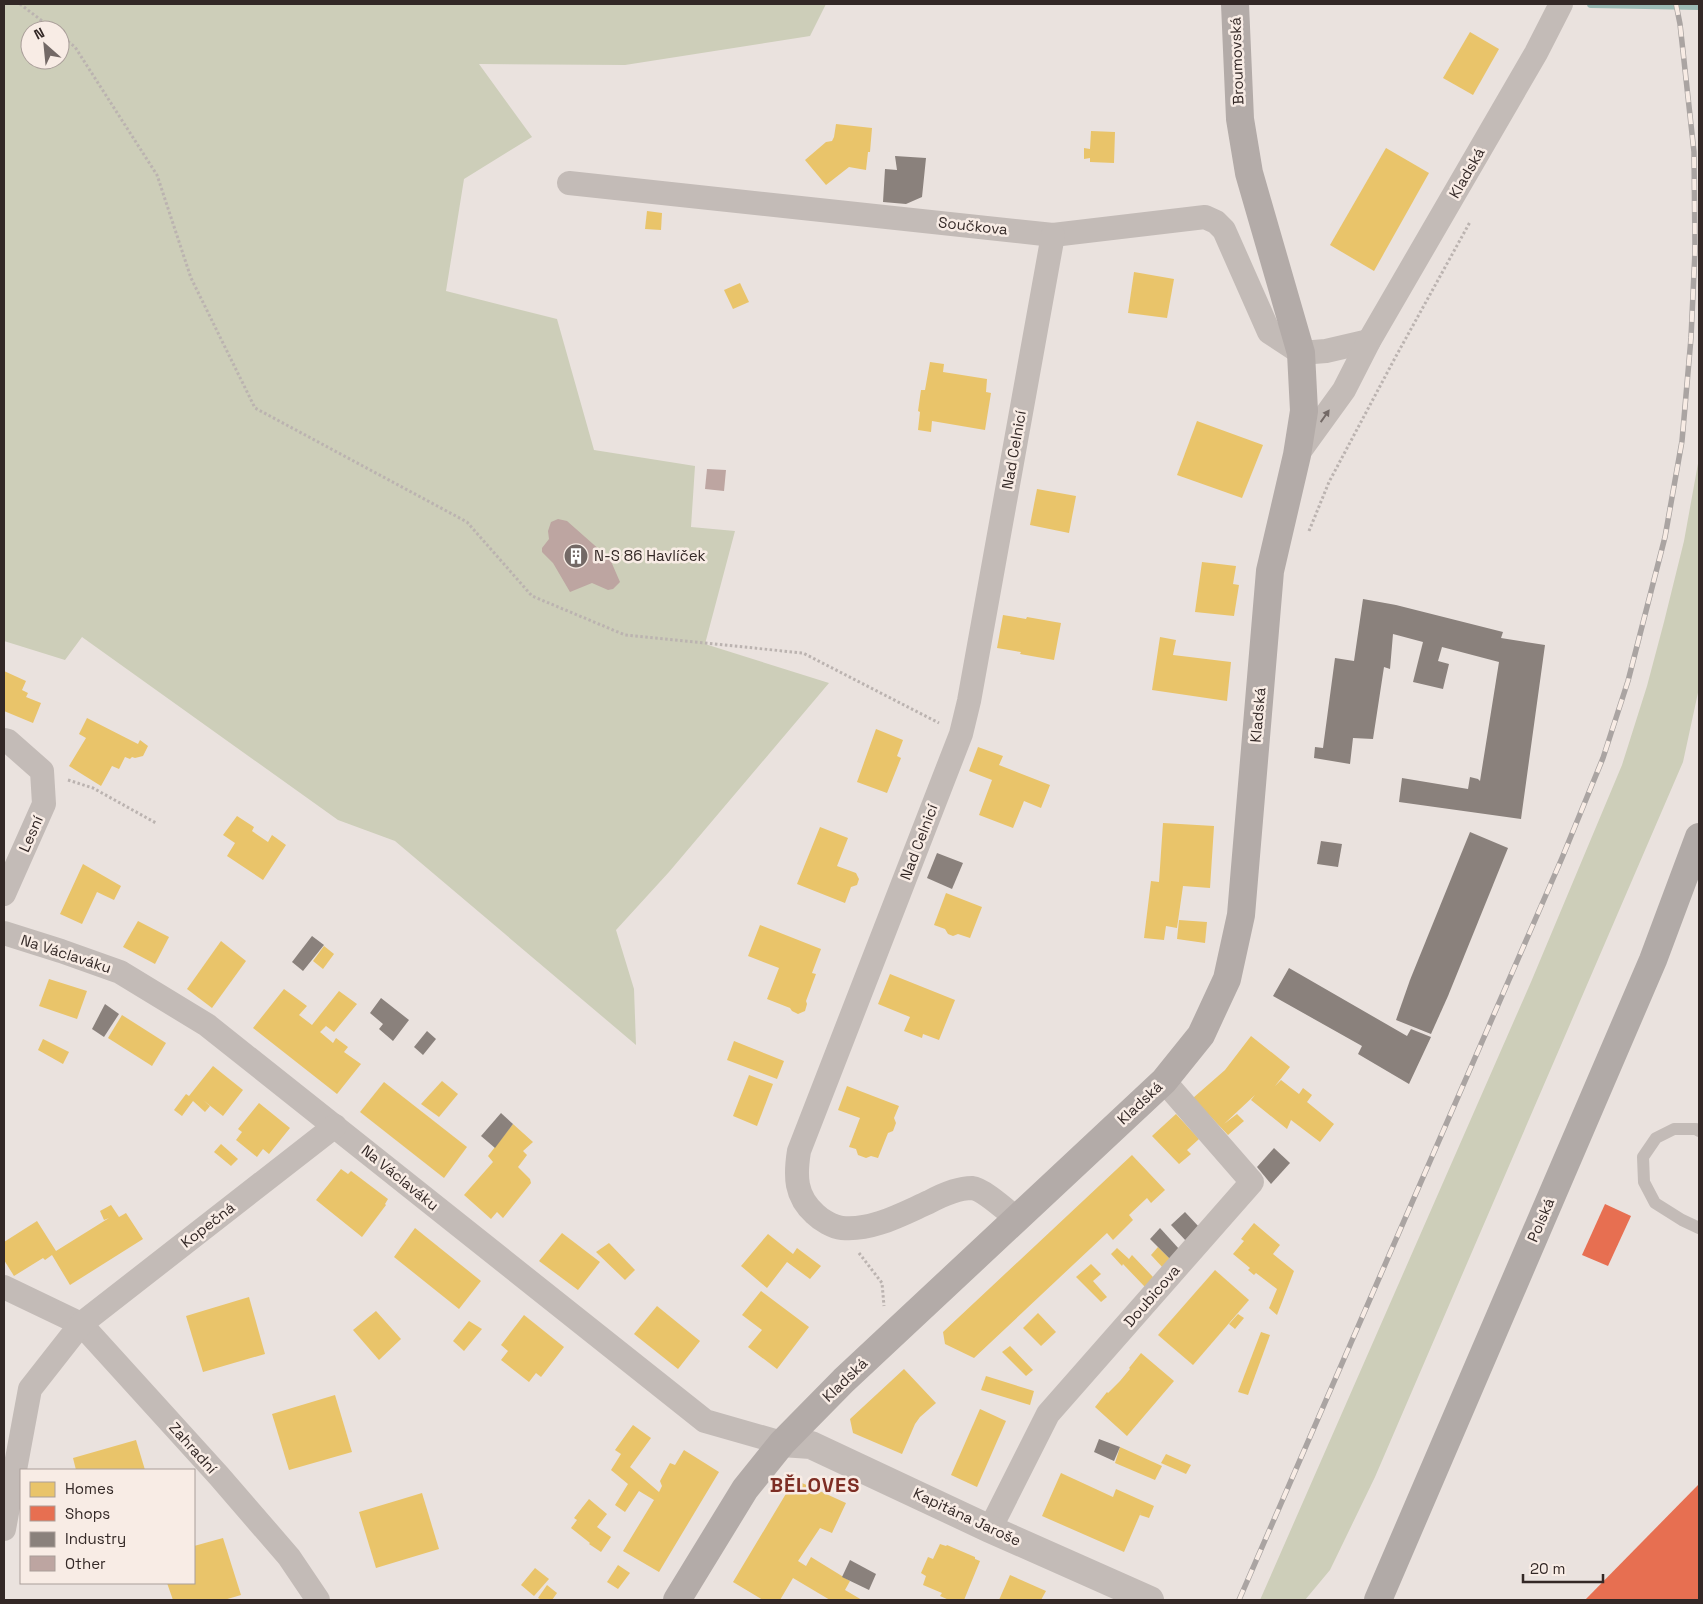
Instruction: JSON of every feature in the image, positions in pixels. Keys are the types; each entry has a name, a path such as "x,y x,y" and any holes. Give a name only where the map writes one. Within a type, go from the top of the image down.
{"main road":[{"name":"Broumovská","path":"1235,4 1240,119"},
{"name":"Kladská","path":"677,1600 745,1489 782,1443 844,1380 1164,1081 1201,1035 1227,979 1241,915 1270,571 1298,456 1304,411 1300,352 1249,173 1240,119"},
{"name":"Polská","path":"1378,1600 1653,960 1699,837"}],"street":[{"name":"Kladská","path":"1298,456 1344,390 1370,341 1536,54 1561,4"},
{"name":"Součkova","path":"570,183 1053,235 1205,217 1216,222 1224,230 1268,332 1300,352"},
{"name":"Nad Celnicí","path":"840,1228 820,1219 806,1206 798,1188 796,1170 799,1151 960,734 969,701 1053,235"},
{"path":"1300,352 1326,351 1370,341"},
{"path":"4,740 8,741 42,770"},
{"name":"Lesní","path":"4,894 44,804 42,770"},
{"name":"Na Václaváku","path":"4,934 61,951 120,972 207,1025 705,1421 782,1443"},
{"name":"Doubicova","path":"990,1529 1048,1414 1252,1182 1164,1081"},
{"name":"Kopečná","path":"4,1529 30,1389 81,1324 335,1126"},
{"path":"840,1228 870,1226 950,1192 974,1188 991,1198 1016,1218"},
{"path":"4,1287 81,1324"},
{"name":"Zahradní","path":"81,1324 219,1476 289,1557 318,1600"},
{"name":"Kapitána Jaroše","path":"782,1443 811,1445 990,1529 1150,1600"}],"lane":[{"path":"1699,1131 1696,1129 1674,1129 1656,1138 1643,1157 1644,1182 1655,1203 1699,1228"}],"path":[{"path":"20,4 41,20"},
{"path":"70,42 75,46 157,175 191,278 255,408 467,522 532,596 625,636 803,653 960,734"},
{"path":"1307,536 1329,482 1472,219"},
{"path":"42,770 93,788 156,824"},
{"path":"840,1228 882,1283 888,1339"}],"green space":[{"path":"4,4 826,4 810,36 625,65 479,64 532,137 464,179 446,291 557,319 594,450 695,466 691,527 735,531 705,644 829,683 669,872 616,930 634,989 636,1045 395,841 338,820 82,637 65,660 4,641"},
{"path":"1699,458 1699,688 1683,762 1375,1477 1330,1570 1305,1600 1260,1600 1531,982 1622,765 1647,686 1664,622 1684,541"}],"building: Homes":[{"path":"1470,32 1499,49 1473,95 1443,78"},
{"path":"836,124 872,128 870,152 868,152 866,170 849,167 826,185 805,160 826,142 832,141"},
{"path":"1091,131 1115,132 1114,163 1090,162 1090,158 1084,159 1084,148 1090,149"},
{"path":"1386,148 1429,173 1374,271 1330,245"},
{"path":"647,211 662,213 661,230 645,229"},
{"path":"1134,272 1174,279 1167,318 1128,313"},
{"path":"740,283 749,302 733,309 724,290"},
{"path":"930,362 944,364 943,372 987,379 986,392 991,393 985,430 932,421 931,432 918,430 921,390 925,390"},
{"path":"1197,421 1263,445 1242,498 1177,475"},
{"path":"1037,489 1076,496 1069,533 1030,525"},
{"path":"1202,562 1236,566 1233,584 1239,585 1234,616 1195,612"},
{"path":"1003,615 1061,623 1054,660 997,648"},
{"path":"1160,637 1176,640 1173,655 1231,662 1227,701 1152,690"},
{"path":"4,671 26,681 22,690 28,693 26,697 41,703 33,723 4,711"},
{"path":"87,718 138,744 140,740 148,746 143,756 130,759 125,757 119,769 112,766 101,786 69,766 86,738 79,734"},
{"path":"876,729 903,740 897,756 901,758 887,793 857,782"},
{"path":"978,747 1003,756 999,765 1050,785 1041,808 1024,801 1013,828 979,815 992,780 969,771"},
{"path":"237,816 254,827 252,831 268,842 272,835 286,845 263,880 227,856 235,843 223,835"},
{"path":"1163,823 1214,826 1210,888 1183,886 1177,928 1166,926 1164,940 1144,938 1151,881 1159,882"},
{"path":"820,827 848,838 837,866 856,873 859,879 857,885 851,887 845,903 797,884"},
{"path":"83,864 121,886 114,900 97,892 82,924 60,914"},
{"path":"946,893 982,907 970,938 958,934 953,936 948,934 945,929 934,925"},
{"path":"1179,920 1207,922 1205,943 1177,939"},
{"path":"138,921 169,937 155,964 123,947"},
{"path":"760,925 821,949 812,973 816,974 806,1001 805,1011 798,1014 790,1008 767,999 779,968 748,956"},
{"path":"221,941 246,961 212,1008 187,989"},
{"path":"324,946 334,954 323,969 313,961"},
{"path":"890,974 955,1000 939,1040 923,1034 922,1038 904,1031 910,1017 878,1004"},
{"path":"49,979 87,991 77,1019 39,1006"},
{"path":"284,989 307,1006 299,1015 312,1025 339,991 357,1004 334,1032 326,1026 320,1032 333,1043 336,1038 348,1047 344,1052 361,1064 337,1094 253,1028"},
{"path":"122,1015 166,1043 152,1066 108,1038"},
{"path":"1251,1036 1290,1067 1275,1086 1281,1080 1299,1094 1303,1088 1312,1095 1307,1102 1334,1124 1320,1142 1291,1120 1287,1129 1251,1100 1255,1095 1224,1124 1237,1114 1244,1121 1228,1135 1193,1098 1225,1070"},
{"path":"43,1039 69,1052 63,1064 38,1050"},
{"path":"734,1041 784,1061 777,1079 727,1060"},
{"path":"213,1066 243,1090 223,1116 203,1100 210,1106 205,1112 193,1101 182,1116 174,1110 186,1094 189,1096"},
{"path":"749,1075 773,1084 757,1126 733,1116"},
{"path":"442,1081 458,1094 439,1117 421,1104"},
{"path":"384,1082 467,1147 444,1178 360,1112"},
{"path":"847,1086 899,1106 894,1118 896,1123 893,1131 888,1133 878,1158 871,1156 866,1158 858,1155 856,1149 849,1147 860,1118 838,1110"},
{"path":"259,1103 290,1128 269,1154 263,1149 257,1157 236,1140 242,1132 238,1129"},
{"path":"1176,1114 1199,1139 1187,1150 1191,1154 1179,1164 1152,1136"},
{"path":"513,1124 533,1142 523,1151 527,1155 518,1167 530,1179 531,1183 503,1218 497,1212 491,1219 464,1195 493,1162 488,1156"},
{"path":"221,1144 238,1159 231,1166 214,1152"},
{"path":"1132,1155 1165,1190 1151,1203 1147,1198 1129,1215 1133,1220 1113,1240 1107,1233 974,1358 945,1344 943,1332"},
{"path":"341,1169 348,1174 351,1171 388,1199 386,1205 362,1237 316,1200"},
{"path":"111,1205 119,1217 126,1213 143,1239 70,1285 52,1255 45,1260 43,1258 14,1276 4,1260 4,1242 37,1221 56,1251 109,1218 104,1220 100,1211"},
{"path":"1254,1223 1280,1245 1273,1254 1294,1271 1277,1315 1269,1308 1277,1289 1256,1273 1254,1275 1248,1270 1250,1268 1233,1254 1244,1241 1241,1239"},
{"path":"415,1228 481,1281 459,1309 394,1257"},
{"path":"562,1233 600,1262 578,1290 539,1261"},
{"path":"768,1234 793,1254 797,1248 821,1266 810,1279 787,1262 767,1288 741,1266"},
{"path":"609,1243 635,1270 625,1280 596,1252"},
{"path":"1158,1247 1171,1260 1164,1269 1151,1255"},
{"path":"1117,1248 1129,1259 1132,1255 1153,1277 1145,1287 1111,1254"},
{"path":"1091,1264 1101,1274 1093,1281 1107,1297 1101,1302 1076,1277"},
{"path":"1215,1270 1249,1300 1193,1365 1158,1335"},
{"path":"761,1291 809,1327 777,1369 748,1347 762,1330 742,1315"},
{"path":"249,1297 265,1354 203,1372 186,1316"},
{"path":"657,1306 700,1341 678,1369 634,1334"},
{"path":"376,1311 401,1339 379,1360 353,1330"},
{"path":"1038,1313 1056,1332 1041,1346 1023,1328"},
{"path":"1238,1314 1244,1318 1235,1329 1229,1324"},
{"path":"524,1315 564,1347 541,1377 536,1373 529,1382 501,1360 508,1351 501,1345"},
{"path":"469,1321 482,1329 464,1351 453,1341"},
{"path":"1261,1332 1270,1335 1248,1395 1238,1392"},
{"path":"1010,1346 1033,1370 1026,1376 1002,1352"},
{"path":"1141,1353 1174,1381 1127,1436 1095,1407 1107,1392 1120,1381"},
{"path":"904,1369 936,1403 915,1424 902,1454 853,1433 850,1419"},
{"path":"986,1376 1034,1391 1030,1405 981,1390"},
{"path":"335,1395 352,1452 289,1470 272,1414"},
{"path":"980,1409 1006,1421 977,1487 951,1475"},
{"path":"633,1425 651,1438 630,1467 659,1492 662,1486 660,1481 670,1463 675,1465 684,1450 719,1472 659,1572 623,1551 654,1500 639,1491 625,1512 615,1505 628,1484 611,1470 621,1454 615,1450"},
{"path":"136,1440 145,1469 76,1469 73,1458"},
{"path":"1120,1447 1162,1466 1155,1480 1115,1463"},
{"path":"1166,1454 1191,1465 1186,1474 1161,1463"},
{"path":"1061,1473 1113,1497 1116,1489 1154,1506 1149,1518 1140,1515 1142,1510 1124,1552 1042,1516"},
{"path":"802,1483 846,1503 832,1533 820,1528 798,1561 806,1566 811,1557 850,1581 845,1590 862,1600 830,1600 793,1578 780,1600 763,1600 733,1582 790,1487"},
{"path":"422,1493 439,1549 376,1568 359,1512"},
{"path":"589,1499 607,1514 597,1527 611,1537 601,1552 571,1528 577,1520 574,1518"},
{"path":"223,1538 241,1595 224,1600 173,1600 167,1584 195,1584 195,1546"},
{"path":"940,1544 947,1545 980,1561 964,1600 949,1600 940,1596 942,1593 923,1585 926,1576 921,1573 928,1557 933,1559"},
{"path":"618,1565 630,1573 618,1589 607,1582"},
{"path":"535,1568 549,1579 534,1596 521,1585"},
{"path":"1010,1575 1046,1591 1041,1600 999,1600"},
{"path":"547,1585 557,1593 552,1600 538,1598"}],"building: Shops":[{"path":"1605,1204 1631,1216 1608,1266 1582,1255"},
{"path":"1699,1484 1699,1600 1585,1600"}],"building: Industry":[{"path":"895,156 926,158 922,197 906,204 883,202 885,169 897,170"},
{"path":"1363,599 1396,605 1503,632 1501,638 1545,645 1521,819 1399,802 1402,778 1468,789 1470,777 1480,781 1499,662 1442,647 1438,661 1449,664 1443,689 1413,682 1423,642 1393,634 1390,669 1384,667 1373,739 1353,738 1350,764 1314,758 1315,747 1323,748 1335,658 1354,661"},
{"path":"1470,832 1508,848 1431,1034 1396,1020 1410,980"},
{"path":"1321,841 1342,844 1338,867 1317,864"},
{"path":"937,853 963,863 952,889 927,878"},
{"path":"312,936 324,945 303,971 292,962"},
{"path":"1289,968 1407,1036 1411,1029 1431,1037 1409,1084 1358,1054 1362,1046 1273,996"},
{"path":"381,998 409,1020 393,1041 379,1029 383,1024 370,1013"},
{"path":"105,1004 119,1014 104,1037 92,1029"},
{"path":"427,1031 436,1039 423,1055 414,1047"},
{"path":"501,1113 513,1124 495,1148 481,1136"},
{"path":"1274,1148 1290,1163 1271,1184 1257,1167"},
{"path":"1185,1212 1200,1228 1187,1242 1171,1225"},
{"path":"1160,1228 1180,1250 1171,1260 1150,1239"},
{"path":"1099,1439 1120,1447 1114,1461 1094,1452"},
{"path":"850,1560 876,1574 869,1590 842,1577"}],"building: Other":[{"path":"707,469 726,470 724,491 705,489"},
{"name":"N-S 86 Havlíček","path":"558,519 567,521 610,559 620,582 613,589 608,590 592,583 570,592 553,563 542,552 542,548 549,539 548,531 551,522"}],"waterway":[{"path":"1591,4 1699,6"}],"railway":[{"path":"1239,1600 1562,858 1603,758 1628,681 1665,537 1682,441 1691,338 1695,251 1694,152 1680,24 1676,4"}],"place":[{"name":"N-S 86 Havlíček","path":"576,556"}],"district":[{"name":"BĚLOVES","path":"815,1485"}]}
